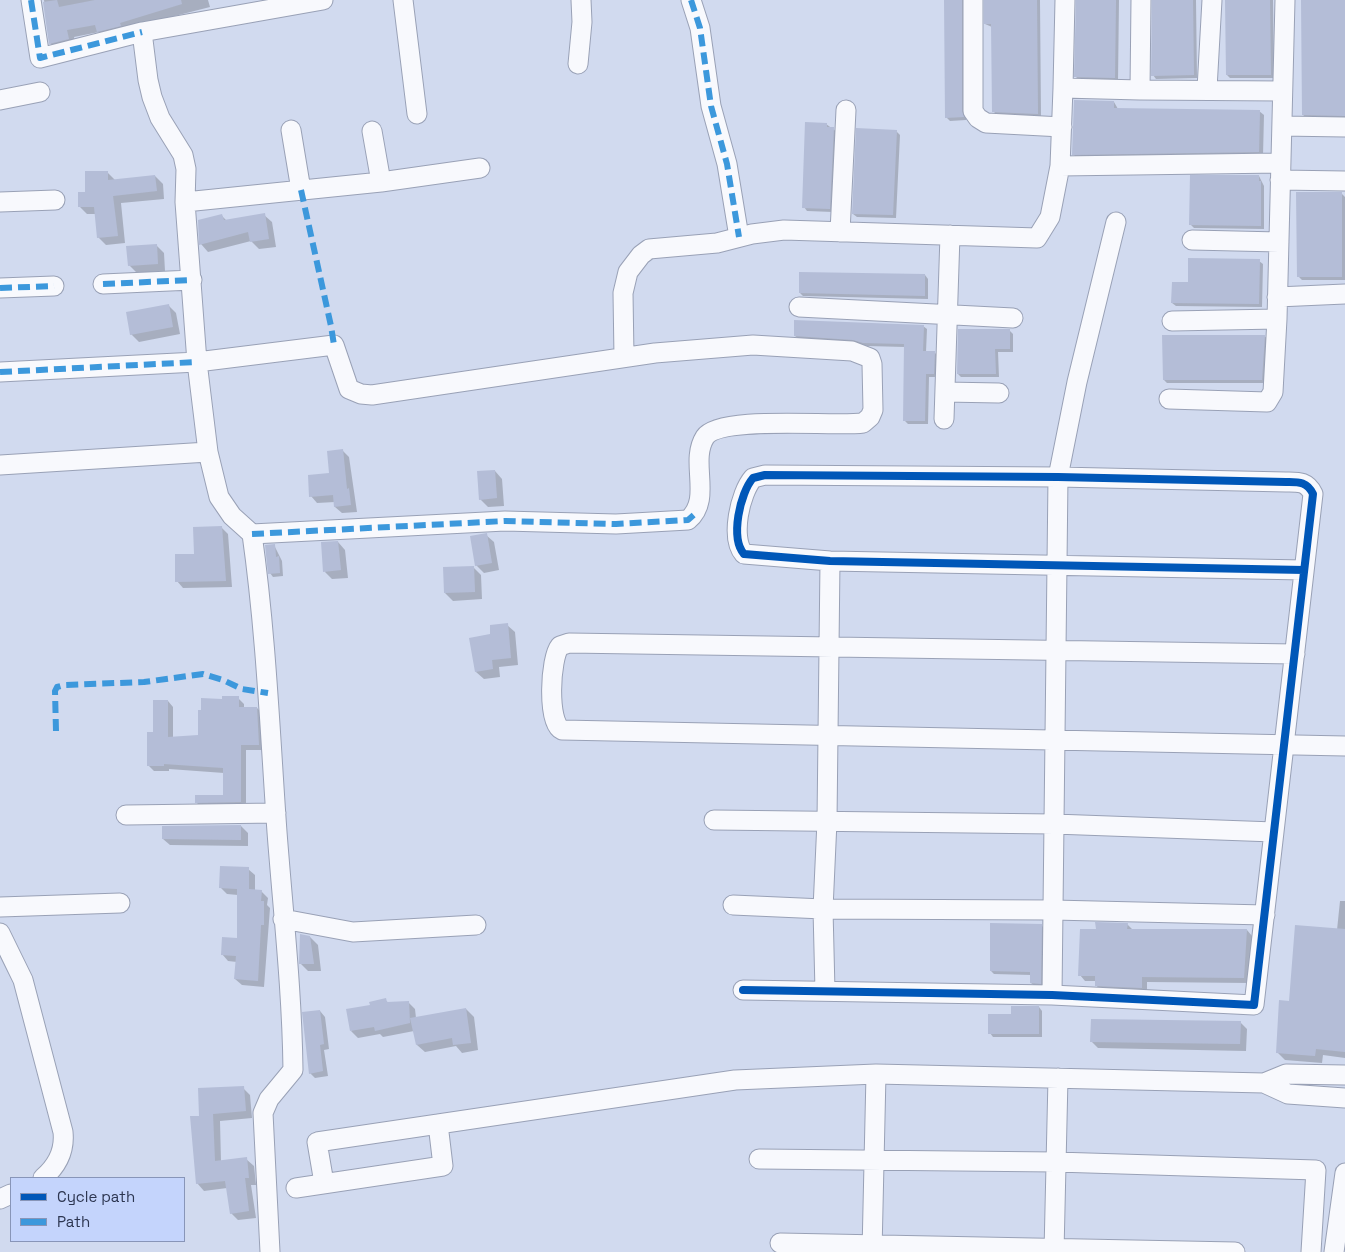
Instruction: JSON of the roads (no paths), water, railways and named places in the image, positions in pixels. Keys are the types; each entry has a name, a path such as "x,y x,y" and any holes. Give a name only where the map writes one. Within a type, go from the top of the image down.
{"street":[{"path":"31,0 40,58 142,32 323,0"},
{"path":"403,0 417,114"},
{"path":"578,64 582,0"},
{"path":"691,0 700,28 711,106 727,164 739,237"},
{"path":"973,0 972,111 978,118 986,122 1062,127"},
{"path":"624,357 624,293 628,272 633,263 649,249 717,243 739,237 784,230 1037,238 1050,217 1060,166 1065,0"},
{"path":"1140,90 1141,0"},
{"path":"1207,89 1212,0"},
{"path":"1170,399 1267,402 1273,392 1277,319 1282,126 1281,91 1285,0"},
{"path":"142,32 152,97 160,118 183,155 186,169 185,202 197,362 208,452 219,497 232,516 252,534 261,599 283,919 292,1006 293,1070 269,1099 263,1113 270,1252"},
{"path":"1063,88 1281,91"},
{"path":"0,100 40,92"},
{"path":"840,232 846,110"},
{"path":"1282,126 1345,127"},
{"path":"290,130 301,190"},
{"path":"372,131 381,182"},
{"path":"1060,166 1280,172 1345,181"},
{"path":"185,202 381,182 480,168"},
{"path":"0,202 55,200"},
{"path":"1052,995 1058,477 1076,382 1116,222"},
{"path":"944,419 950,235"},
{"path":"1192,240 1279,242"},
{"path":"103,284 192,280"},
{"path":"0,288 54,286"},
{"path":"1277,297 1345,294"},
{"path":"799,307 1013,318"},
{"path":"1172,321 1277,319"},
{"path":"0,372 197,362 334,345 349,389 361,394 372,395 624,357 753,345 852,351 870,358 872,364 873,410 870,417 863,423 761,423 716,430 706,435 701,446 699,506 696,513 688,520 616,524 505,521 252,534"},
{"path":"945,392 999,393"},
{"path":"0,465 208,452"},
{"path":"743,990 1052,995 1254,1005 1313,494 1310,486 1302,483 1058,477 765,475 752,478 746,486 738,520 738,538 740,549 744,554 830,561 1304,570"},
{"path":"825,991 823,909 827,821 830,561"},
{"path":"1295,654 569,643 560,646 556,651 553,675 553,718 557,728 562,730 1345,746"},
{"path":"126,815 276,813"},
{"path":"714,820 1054,824 1274,832"},
{"path":"0,906 120,903"},
{"path":"733,905 823,909 1053,910 1265,915"},
{"path":"283,919 353,932 476,924"},
{"path":"0,933 23,980 63,1132 61,1155 51,1171 44,1177"},
{"path":"872,1248 876,1074"},
{"path":"324,1183 318,1142 735,1080 876,1074 1264,1083 1288,1094 1345,1098"},
{"path":"1264,1083 1286,1074 1345,1075"},
{"path":"1054,1250 1058,1078"},
{"path":"296,1188 443,1166 438,1124"},
{"path":"759,1159 1056,1162 1316,1170 1311,1252"},
{"path":"1334,1252 1345,1173"},
{"path":"780,1243 872,1248 1235,1252"}]}
